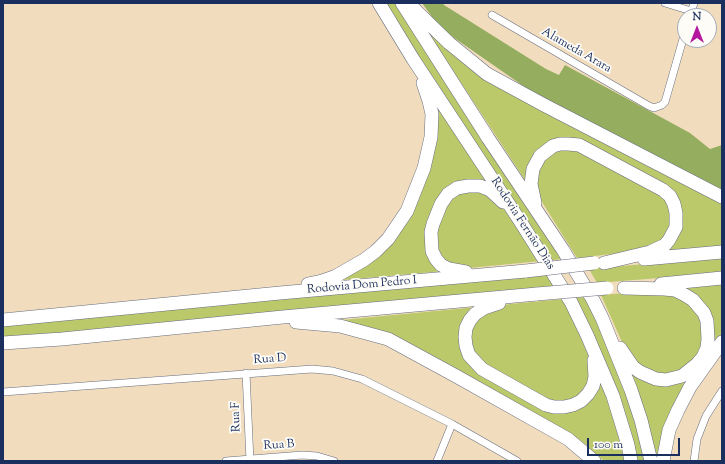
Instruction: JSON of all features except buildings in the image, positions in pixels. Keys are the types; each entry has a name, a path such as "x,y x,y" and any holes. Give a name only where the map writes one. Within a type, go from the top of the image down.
{"highway":[{"name":"Rodovia Fernão Dias","path":"379,3 413,59 520,221 571,302 613,396 628,445 631,461"},
{"name":"Rodovia Fernão Dias","path":"402,3 488,138 538,210 602,318 631,390 641,420 651,461"},
{"path":"408,3 449,43 487,74 722,197"},
{"path":"280,293 290,288 322,281 350,269 376,251 397,226 407,211 424,168 431,137 432,114 429,101 413,59"},
{"path":"538,210 531,184 533,169 540,156 553,146 560,144 579,145 663,190 670,196 676,212 676,227 670,240 665,245 650,252 599,263"},
{"path":"484,275 449,269 441,265 436,259 432,251 432,232 433,224 441,204 448,194 457,188 480,186 490,190 520,221"},
{"name":"Rodovia Dom Pedro I","path":"3,320 722,252"},
{"name":"Rodovia Dom Pedro I","path":"3,343 62,339 283,317 607,288 624,288 722,278"},
{"path":"602,318 630,362 640,372 647,376 666,380 682,376 690,371 703,357 707,348 708,339 707,321 704,313 693,300 675,290 624,288"},
{"path":"534,295 484,308 475,314 470,320 465,337 466,346 469,356 482,369 546,405 564,407 574,405 588,394 593,386 595,377 594,362 587,335"},
{"path":"283,317 291,321 301,323 340,326 388,339 568,439 594,461"},
{"path":"663,461 669,430 678,410 690,387 722,342"}],"street":[{"path":"665,3 678,8"},
{"name":"Alameda Arara","path":"492,15 649,106 658,107 665,102 680,48"},
{"name":"Rua D","path":"3,392 246,373 312,369 333,371 362,379 452,424 517,461"},
{"name":"Rua F","path":"246,373 250,460"},
{"path":"694,461 697,439 706,416 722,391"},
{"path":"437,461 452,424"},
{"name":"Rua B","path":"226,461 302,455 317,456 334,461"}],"green space":[{"path":"383,3 397,3 565,259 553,260 478,149"},
{"path":"422,3 443,3 546,69 559,75 565,65 690,133 710,149 722,145 722,195 532,92 440,28"},
{"path":"432,32 462,59 722,202 722,247 664,251 678,206 575,141 528,166 525,180 429,34"},
{"path":"432,97 494,189 467,182 427,229 444,271 331,281 348,274 416,199"},
{"path":"577,148 666,199 672,223 665,239 638,251 577,258 537,194 537,167 551,150"},
{"path":"479,189 504,208 541,261 458,268 438,256 434,230 438,219 455,194"},
{"path":"722,257 722,273 597,283 589,269"},
{"path":"550,272 558,287 3,339 3,323"},
{"path":"722,283 722,335 705,361 661,438 656,459 629,370 679,381 712,335 680,287"},
{"path":"652,291 675,295 700,314 704,342 692,365 664,376 639,366 622,342 601,295"},
{"path":"587,297 609,348 638,428 645,461 634,461 575,298"},
{"path":"564,299 589,357 590,382 577,397 562,402 545,399 486,364 474,351 470,334 476,319 492,308 510,304"},
{"path":"477,307 466,356 567,410 599,376 625,461 604,461 580,440 385,333 342,320"}]}
